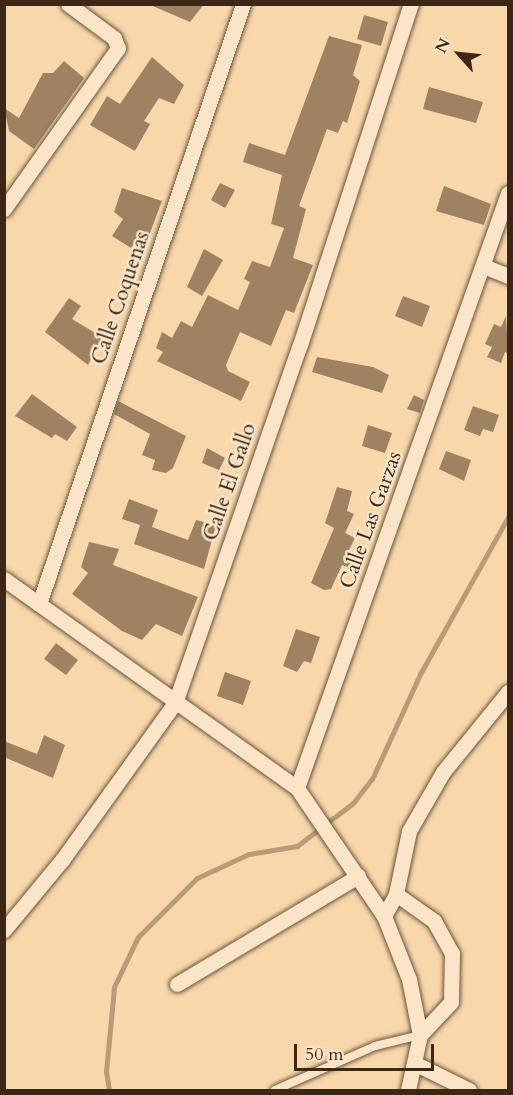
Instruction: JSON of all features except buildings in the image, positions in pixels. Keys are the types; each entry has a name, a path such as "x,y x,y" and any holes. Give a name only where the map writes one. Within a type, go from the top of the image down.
{"street":[{"path":"4,208 118,48 114,38 68,4"},
{"name":"Calle Coquenas","path":"39,604 243,4"},
{"name":"Calle El Gallo","path":"4,930 62,860 175,703 300,345 411,4"},
{"name":"Calle Las Garzas","path":"297,788 486,267 508,193"},
{"path":"486,267 508,276"},
{"path":"4,579 297,788 384,916 409,979 420,1035 416,1064 408,1090"},
{"path":"384,916 396,894 409,831 443,772 508,692"},
{"path":"177,984 358,876"},
{"path":"396,894 434,921 452,953 451,1002 420,1035"},
{"path":"416,1064 469,1090"}],"lane":[{"path":"275,1090 375,1046 420,1035"}],"waterway":[{"path":"109,1090 106,1072 114,987 138,937 197,878 249,854 297,846 353,803 372,779 420,674 508,517"}]}
